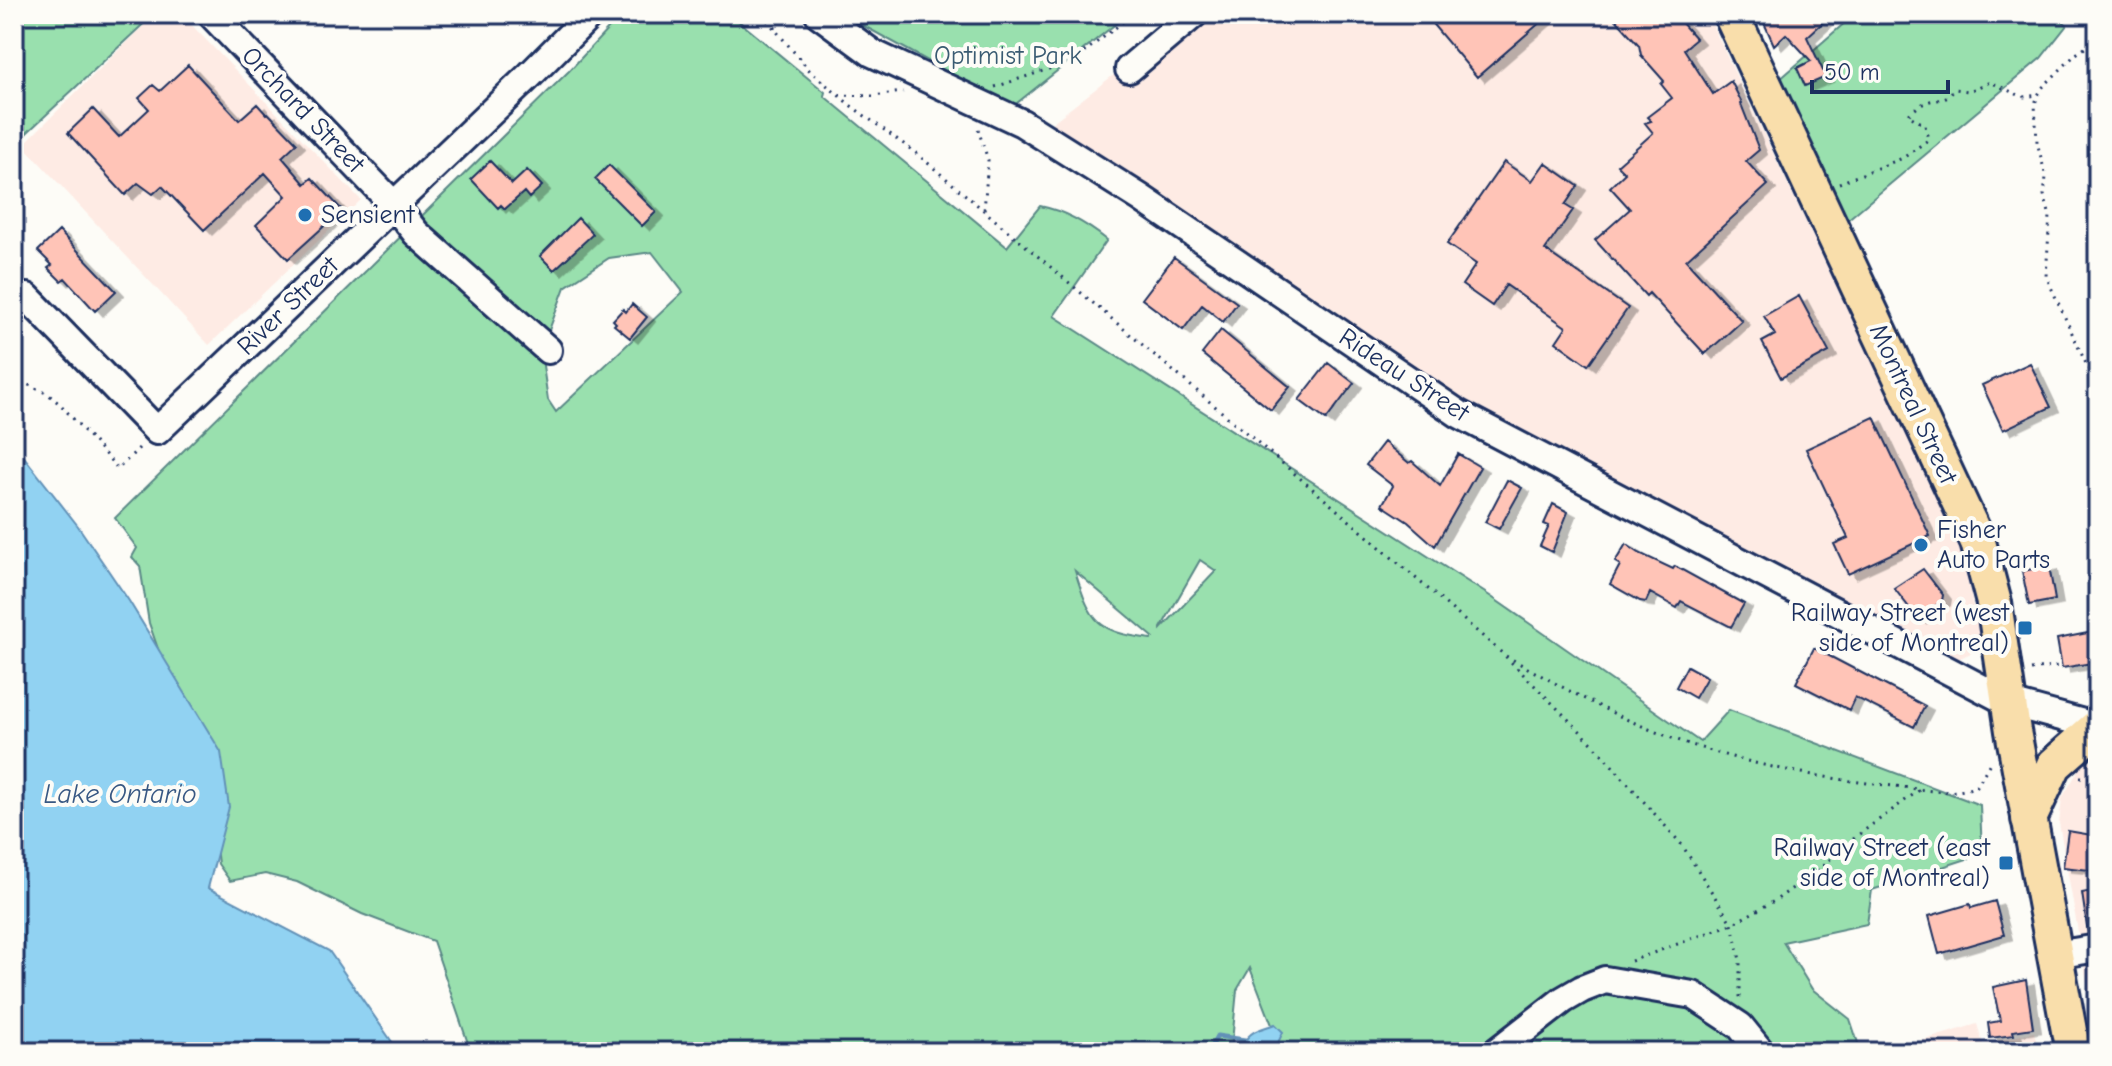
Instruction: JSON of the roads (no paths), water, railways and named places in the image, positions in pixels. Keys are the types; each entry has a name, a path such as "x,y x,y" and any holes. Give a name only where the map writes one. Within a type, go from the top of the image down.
{"main road":[{"name":"Montreal Street","path":"1731,14 1978,542 1994,603 2029,819 2073,1052"},
{"path":"2029,819 2054,765 2097,727"}],"street":[{"name":"Orchard Street","path":"211,14 394,205 416,233 548,350"},
{"name":"River Street","path":"27,297 157,431 591,14"},
{"name":"Rideau Street","path":"819,14 872,53 1022,123 1141,198 1459,414 2010,703 2097,727"},
{"path":"1129,69 1194,14"},
{"path":"2055,955 2098,948"},
{"path":"1496,1052 1563,1000 1602,981 1693,995 1740,1026 1761,1052"}],"water":[{"name":"Lake Ontario","path":"14,440 129,601 221,752 229,807 208,888 329,951 399,1052 14,1052"},
{"path":"1275,1024 1283,1032 1277,1045 1273,1046 1275,1050 1247,1052 1244,1043 1250,1035"}],"waterway":[{"path":"1218,1052 1212,1045 1217,1036 1245,1040"}],"place":[{"name":"Sensient","path":"305,215"},
{"name":"Fisher Auto Parts","path":"1921,545"},
{"name":"Railway Street (west side of Montreal)","path":"2025,628"},
{"name":"Railway Street (east side of Montreal)","path":"2006,863"}],"park label":[{"name":"Optimist Park","path":"1008,56"}]}
